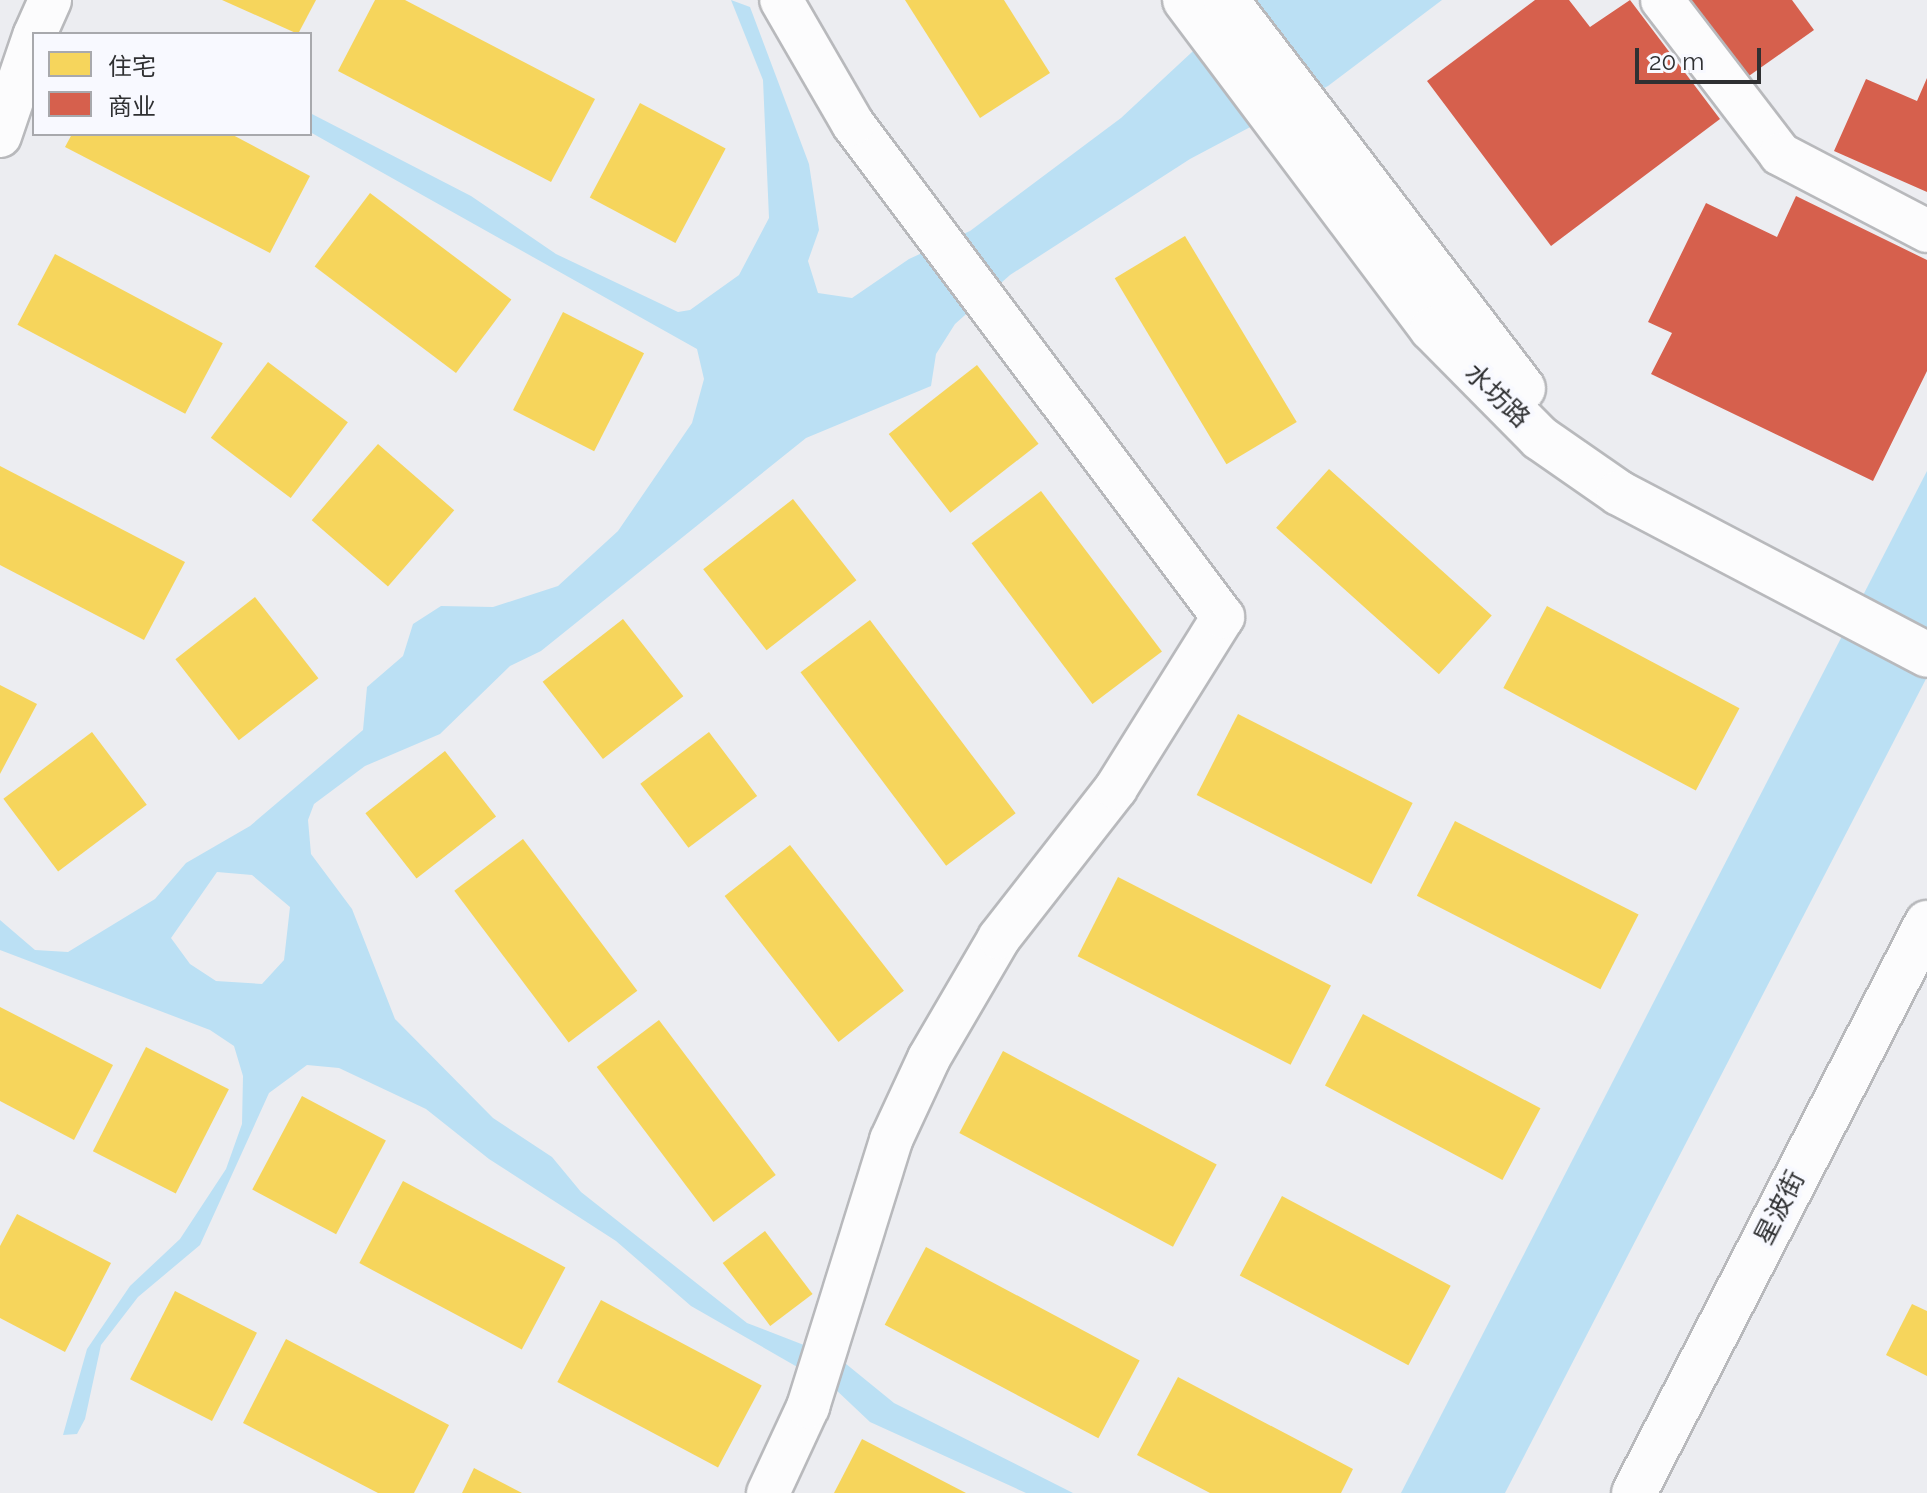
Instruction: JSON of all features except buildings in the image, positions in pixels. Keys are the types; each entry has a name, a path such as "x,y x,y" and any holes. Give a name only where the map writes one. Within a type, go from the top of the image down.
{"street":[{"path":"35,32 50,0"},
{"path":"768,1493 808,1407 834,1334 891,1140 954,1010 999,938 1116,788 1223,617 1014,332 831,93 781,0"},
{"path":"1662,0 1780,154 1927,231"},
{"name":"水坊路","path":"1202,4 1305,132 1432,329 1540,438 1619,493 1831,590 1927,622"},
{"path":"0,136 32,41"},
{"name":"水坊路","path":"1831,590 1927,655"},
{"name":"星波街","path":"1634,1493 1927,923"}],"water":[{"path":"731,0 750,7 809,164 819,230 808,261 818,293 852,298 909,259 970,231 1121,118 1248,0 1442,0 1328,86 1190,159 1010,275 955,324 936,354 931,386 806,438 541,651 510,666 440,734 365,766 314,804 308,820 311,854 352,909 395,1019 493,1118 552,1157 581,1192 747,1323 840,1359 894,1403 1073,1493 1026,1493 870,1422 834,1388 691,1306 616,1241 489,1159 426,1109 339,1068 307,1065 269,1093 200,1245 138,1297 101,1345 85,1419 77,1434 63,1435 87,1349 130,1286 180,1239 226,1169 242,1124 243,1076 234,1046 210,1030 0,950 0,920 35,950 68,952 155,899 186,863 250,826 363,730 367,687 403,656 413,624 441,606 493,607 558,586 618,531 692,423 704,379 697,349 312,133 312,114 471,196 556,254 678,312 690,310 739,275 769,218 763,80","holes":["217,872 252,875 290,907 284,960 262,984 216,981 190,964 171,938"]},
{"path":"1927,471 1927,677 1505,1493 1401,1493"}]}
